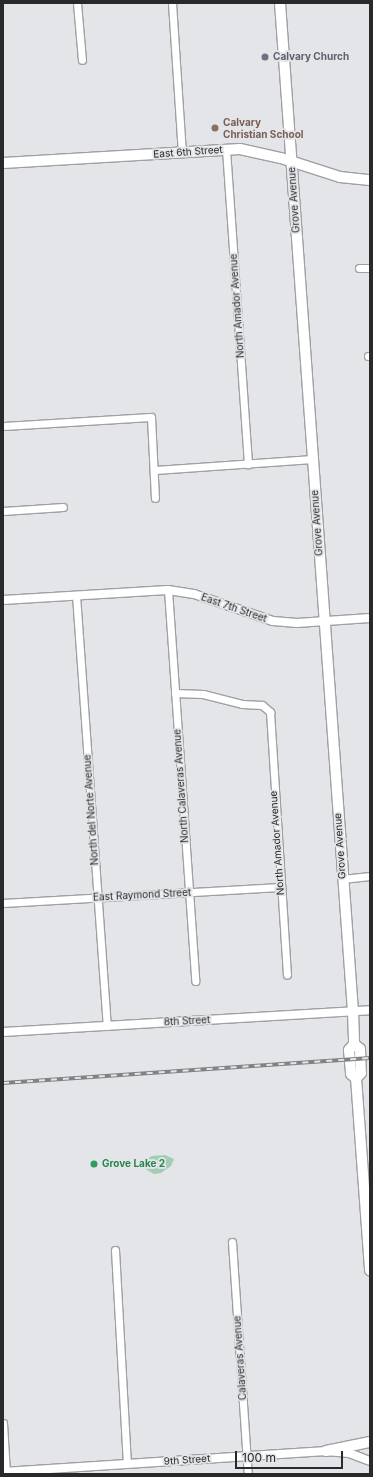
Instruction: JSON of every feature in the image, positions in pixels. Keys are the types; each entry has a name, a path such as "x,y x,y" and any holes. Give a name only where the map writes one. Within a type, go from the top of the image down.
{"main road":[{"name":"Grove Avenue","path":"280,3 342,879 353,1011 354,1044 360,1049 361,1073 356,1078 370,1270"},
{"name":"East 6th Street","path":"3,163 226,149 252,151 292,161 340,177 370,180"},
{"path":"326,1451 370,1442"}],"street":[{"path":"77,3 82,60"},
{"path":"172,3 182,152"},
{"name":"North Amador Avenue","path":"226,149 248,464"},
{"path":"359,268 370,268"},
{"path":"3,426 151,417 155,470 155,498"},
{"path":"155,470 313,459"},
{"path":"3,511 63,507"},
{"name":"East 7th Street","path":"3,600 168,590 194,594 273,621 324,621 370,618"},
{"name":"North Calaveras Avenue","path":"168,590 195,981"},
{"name":"North del Norte Avenue","path":"76,595 96,897 107,1026"},
{"name":"North Amador Avenue","path":"175,693 203,694 242,704 262,705 270,712 280,887 287,974"},
{"path":"342,879 370,876"},
{"name":"East Raymond Street","path":"3,903 280,887"},
{"name":"8th Street","path":"3,1032 370,1010"},
{"name":"Calaveras Avenue","path":"232,1242 248,1474"},
{"path":"115,1250 127,1464"},
{"path":"3,1423 5,1472"},
{"name":"9th Street","path":"5,1472 326,1451 349,1453 370,1461"}],"green space":[{"path":"165,1155 174,1159 171,1166 161,1173 154,1174 144,1168 145,1160 152,1156"}],"railway":[{"path":"3,1083 370,1058"}],"place":[{"name":"Calvary Church","path":"265,57"},
{"name":"Calvary Christian School","path":"215,128"},
{"name":"Grove Lake 2","path":"94,1164"}]}
